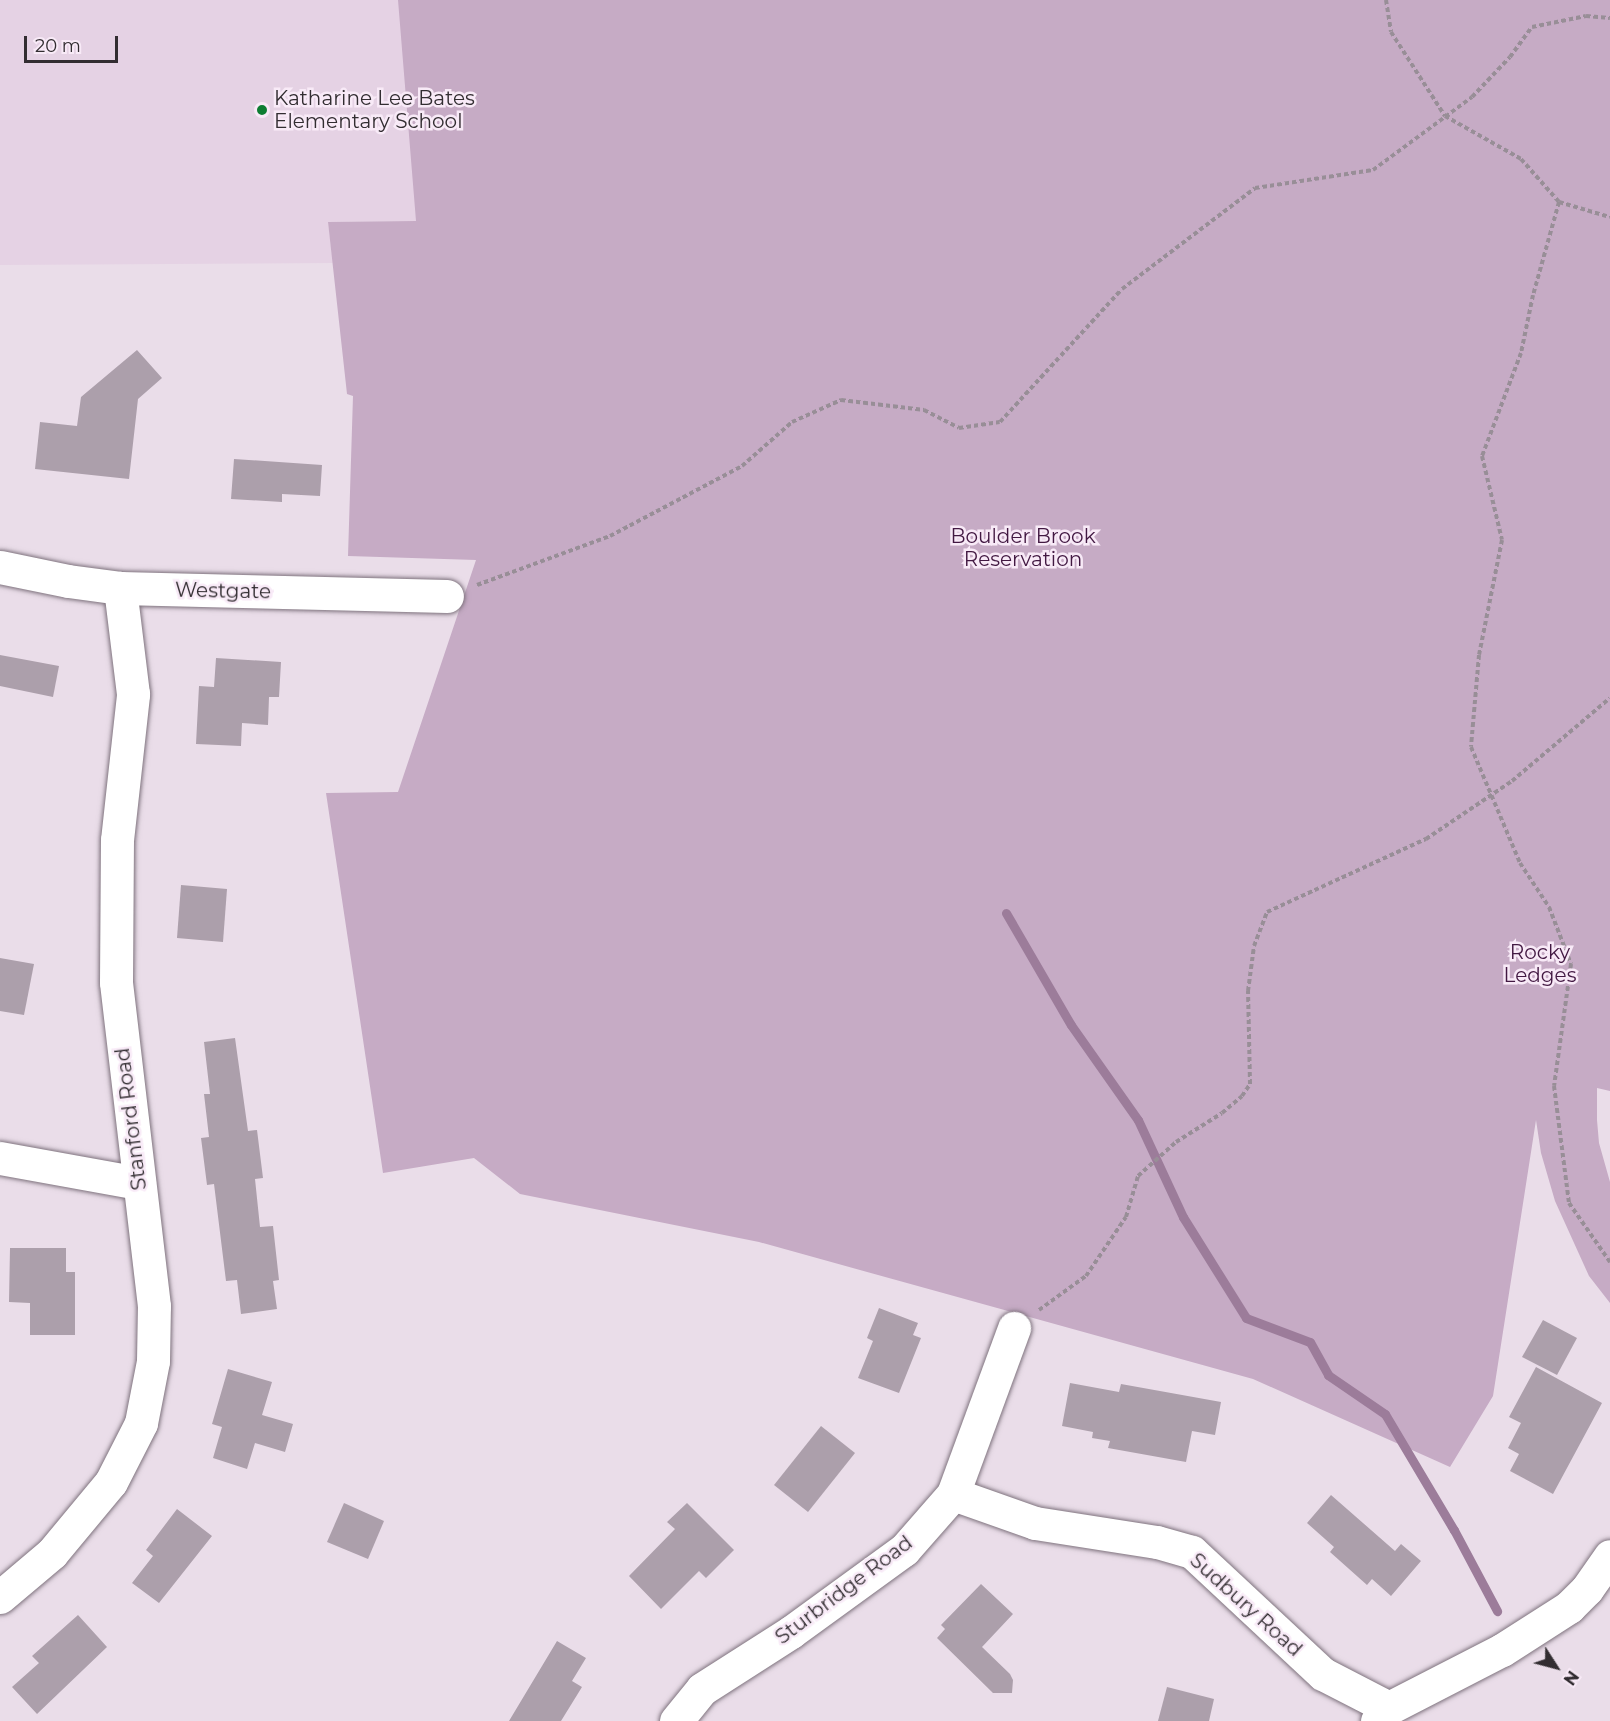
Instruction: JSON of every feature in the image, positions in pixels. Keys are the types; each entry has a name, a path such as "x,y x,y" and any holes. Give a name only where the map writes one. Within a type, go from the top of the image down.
{"street":[{"name":"Westgate","path":"0,567 59,580 120,588 447,596"},
{"name":"Stanford Road","path":"0,1597 52,1553 111,1482 141,1423 153,1361 154,1306 116,982 117,840 133,694 120,588"},
{"path":"0,1158 139,1183"},
{"name":"Sturbridge Road","path":"676,1721 702,1689 791,1632 904,1550 953,1494 1014,1328"},
{"name":"Sudbury Road","path":"953,1494 1035,1523 1156,1542 1192,1552 1323,1674 1383,1715"},
{"path":"1383,1715 1502,1650 1569,1607 1587,1589 1610,1556"}],"path":[{"path":"1386,0 1391,32 1445,116 1521,159 1559,202 1610,216"},
{"path":"447,596 610,536 742,466 792,422 841,400 924,410 958,428 1000,422 1122,289 1255,188 1373,170 1472,97 1510,57 1532,27 1586,15 1610,18"},
{"path":"1559,202 1533,295 1521,353 1482,456 1502,540 1479,656 1470,747 1520,863 1548,907 1571,964 1554,1086 1569,1203 1610,1262"},
{"path":"1014,1328 1086,1276 1126,1217 1138,1176 1176,1142 1222,1113 1242,1096 1250,1084 1248,990 1254,946 1267,912 1426,839 1512,781 1610,698"}],"shaded area":[{"name":"Katharine Lee Bates Elementary School","path":"0,0 523,0 524,220 328,222 333,263 0,265"}],"green space":[{"name":"Boulder Brook Reservation","path":"398,0 1610,0 1610,1091 1597,1088 1597,1120 1599,1143 1610,1182 1610,1303 1589,1276 1555,1201 1541,1153 1536,1120 1493,1396 1450,1467 1253,1379 759,1242 520,1194 474,1158 383,1173 326,793 398,792 476,560 348,556 353,396 347,394 328,222 416,221"}],"building":[{"path":"137,350 162,378 138,399 129,479 35,469 40,422 77,426 81,397"},
{"path":"234,459 322,465 320,496 282,494 282,502 231,499"},
{"path":"0,655 59,666 53,697 0,686"},
{"path":"216,658 281,662 279,697 269,697 268,725 242,723 241,746 196,744 199,686 214,687"},
{"path":"181,885 227,889 223,942 177,938"},
{"path":"0,958 34,964 24,1015 0,1011"},
{"path":"235,1038 248,1131 257,1130 263,1178 255,1179 260,1227 273,1226 279,1280 273,1281 277,1309 241,1314 237,1280 226,1281 214,1184 207,1185 201,1138 209,1137 204,1094 210,1094 204,1042"},
{"path":"10,1248 66,1248 66,1272 75,1272 75,1335 30,1335 30,1303 9,1302"},
{"path":"879,1308 918,1323 913,1335 921,1338 899,1393 858,1378 873,1341 867,1338"},
{"path":"1543,1320 1577,1338 1557,1375 1522,1357"},
{"path":"1536,1367 1602,1403 1553,1494 1510,1471 1519,1454 1508,1448 1521,1423 1509,1417"},
{"path":"228,1369 272,1382 262,1415 293,1424 285,1452 255,1443 247,1469 213,1458 222,1427 212,1424"},
{"path":"1070,1383 1119,1392 1121,1384 1221,1402 1215,1435 1192,1431 1186,1462 1108,1448 1110,1441 1092,1438 1093,1432 1062,1426"},
{"path":"821,1426 855,1453 808,1512 774,1485"},
{"path":"1331,1495 1395,1551 1401,1544 1421,1561 1391,1596 1372,1579 1367,1585 1330,1552 1334,1547 1307,1523"},
{"path":"344,1503 384,1521 368,1559 327,1542"},
{"path":"687,1503 734,1550 706,1578 699,1571 661,1609 629,1576 675,1529 667,1522"},
{"path":"177,1509 212,1536 159,1603 132,1583 153,1556 146,1550"},
{"path":"981,1584 1013,1614 982,1647 1010,1674 1013,1680 1012,1693 993,1693 937,1638 945,1629 941,1625"},
{"path":"78,1615 107,1647 37,1714 12,1687 39,1663 32,1656"},
{"path":"557,1641 586,1658 572,1681 582,1687 561,1721 509,1721"},
{"path":"1167,1687 1214,1699 1209,1721 1158,1721"}],"waterway":[{"path":"1006,913 1071,1025 1138,1120 1183,1217 1246,1318 1310,1342 1328,1375 1385,1414 1454,1530 1497,1611"}],"place":[{"name":"Katharine Lee Bates Elementary School","path":"262,110"}],"park label":[{"name":"Rocky Ledges","path":"1540,964"}]}
